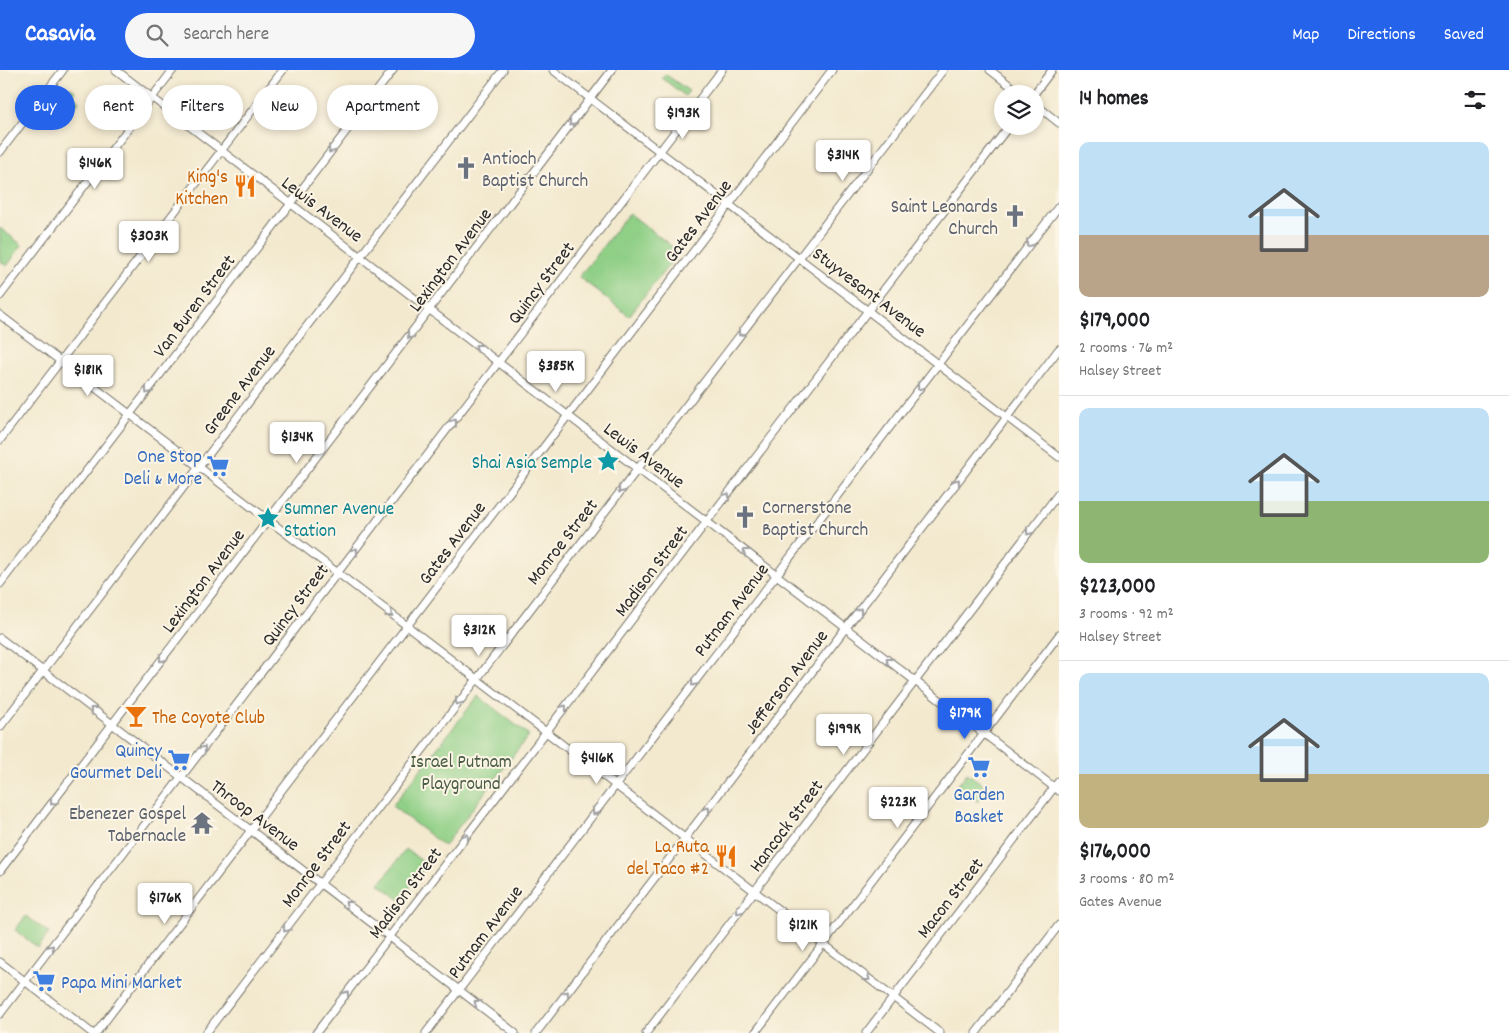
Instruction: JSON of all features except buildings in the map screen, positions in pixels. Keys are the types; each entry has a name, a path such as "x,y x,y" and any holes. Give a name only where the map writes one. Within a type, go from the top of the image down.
{"street":[{"path":"0,152 63,70"},
{"name":"Lewis Avenue","path":"116,70 135,85"},
{"path":"152,98 173,70"},
{"path":"0,440 283,70"},
{"name":"Van Buren Street","path":"0,584 393,70"},
{"name":"Greene Avenue","path":"0,728 503,70"},
{"path":"553,70 590,98"},
{"name":"Lexington Avenue","path":"0,871 612,70"},
{"name":"Quincy Street","path":"0,1014 722,70"},
{"name":"Gates Avenue","path":"96,1033 832,70"},
{"name":"Monroe Street","path":"206,1033 943,70"},
{"path":"990,70 1009,85"},
{"path":"1041,85 1052,70"},
{"name":"Lewis Avenue","path":"152,98 915,681 1057,786"},
{"name":"Stuyvesant Avenue","path":"590,98 1059,457"},
{"path":"1044,111 1059,123"},
{"path":"0,296 127,130"},
{"name":"Madison Street","path":"316,1033 1003,135"},
{"name":"Putnam Avenue","path":"426,1033 1059,206"},
{"path":"0,315 940,1033"},
{"name":"Jefferson Avenue","path":"536,1033 1059,349"},
{"name":"Hancock Street","path":"646,1033 1059,493"},
{"path":"755,1033 1059,635"},
{"name":"Throop Avenue","path":"0,638 515,1033"},
{"name":"Macon Street","path":"866,1033 1057,786"},
{"path":"976,1033 1059,925"},
{"path":"0,962 92,1033"}],"green space":[{"path":"665,74 689,91 685,96 662,78"},
{"path":"75,97 79,101 75,106"},
{"path":"629,213 679,252 629,316 579,277"},
{"path":"0,228 22,245 7,266 0,261"},
{"name":"Israel Putnam Playground","path":"478,696 529,735 444,846 392,806"},
{"path":"967,773 988,788 978,802 957,786"},
{"path":"406,849 427,865 400,900 379,884"},
{"path":"26,916 49,933 38,948 15,930"}],"place":[{"name":"Antioch Baptist Church","path":"466,168"},
{"name":"King's Kitchen","path":"245,186"},
{"name":"Saint Leonards Church","path":"1015,216"},
{"name":"Shai Asia Semple","path":"608,461"},
{"name":"One Stop Deli & More","path":"218,466"},
{"name":"Cornerstone Baptist Church","path":"745,517"},
{"name":"Sumner Avenue Station","path":"268,518"},
{"name":"The Coyote Club","path":"136,716"},
{"name":"Quincy Gourmet Deli","path":"179,760"},
{"name":"Garden Basket","path":"979,767"},
{"name":"Ebenezer Gospel Tabernacle","path":"202,823"},
{"name":"La Ruta del Taco #2","path":"726,856"},
{"name":"Papa Mini Market","path":"44,981"}]}
